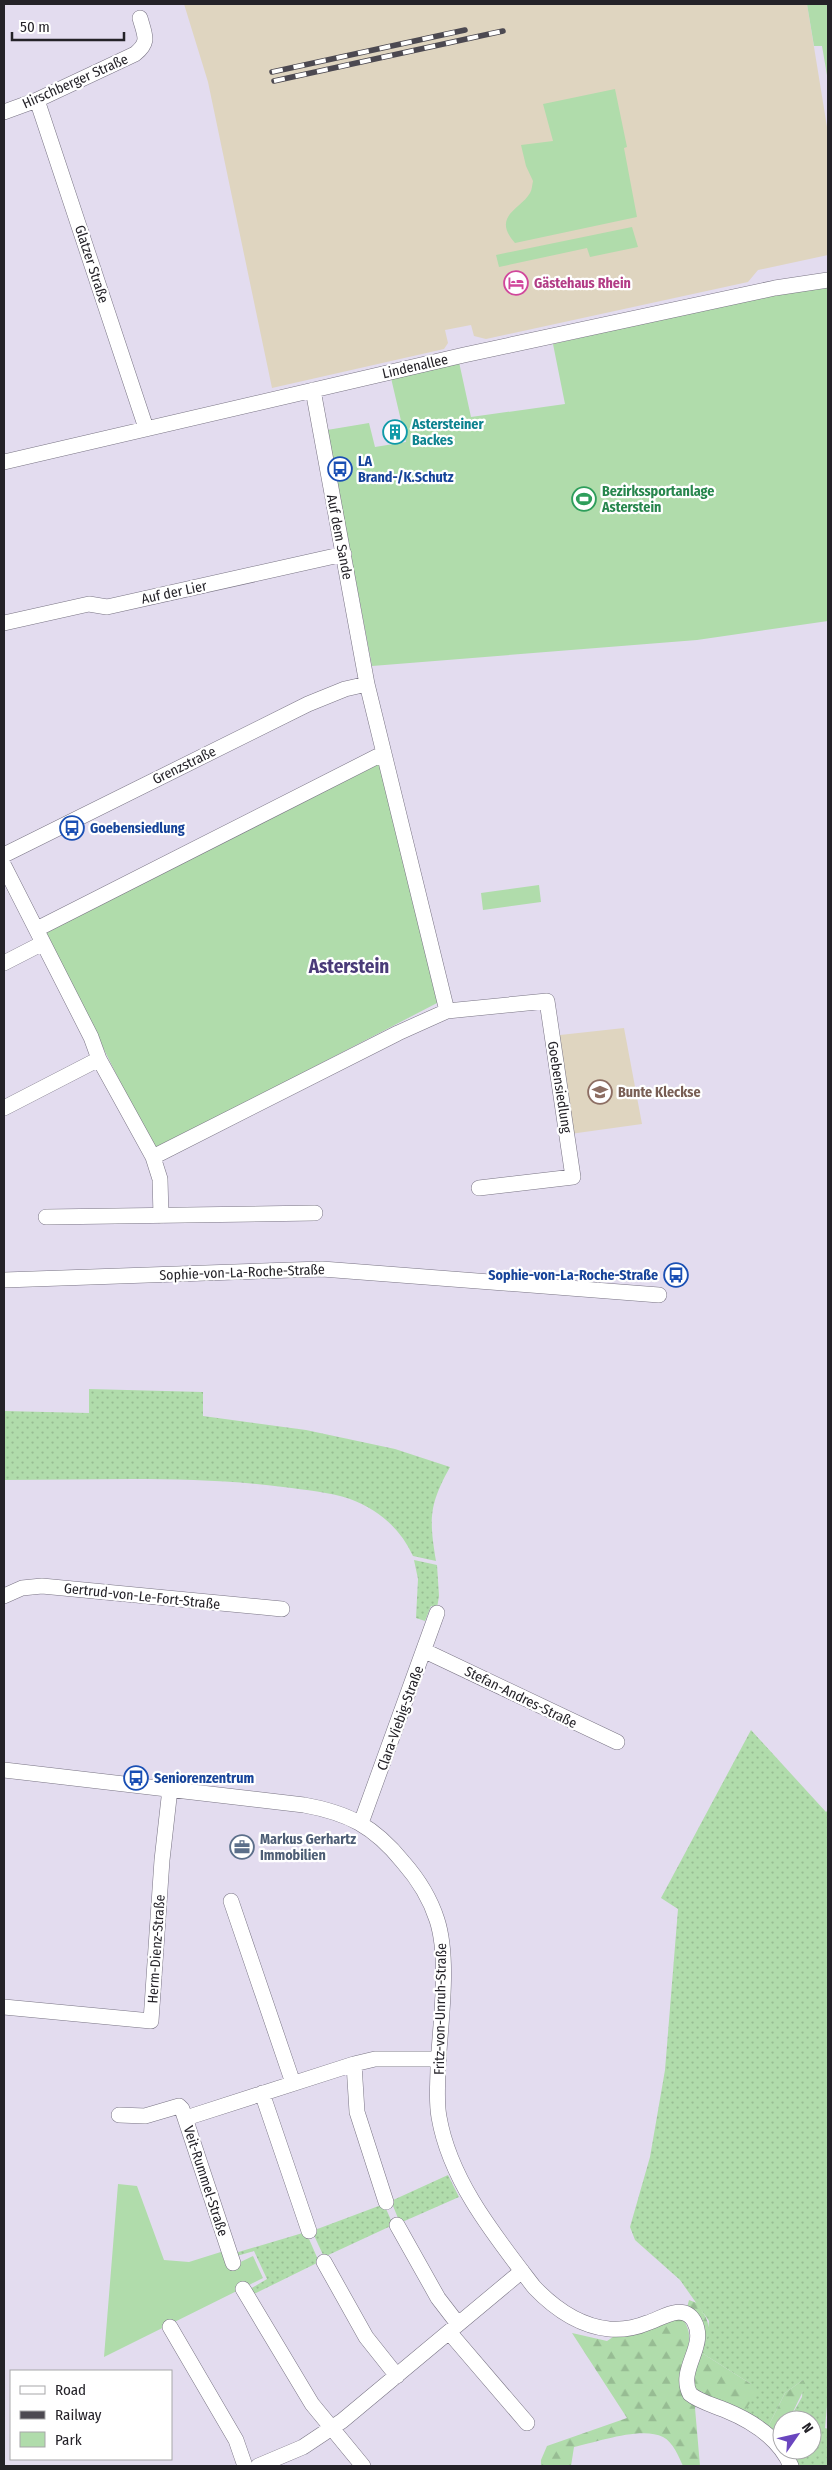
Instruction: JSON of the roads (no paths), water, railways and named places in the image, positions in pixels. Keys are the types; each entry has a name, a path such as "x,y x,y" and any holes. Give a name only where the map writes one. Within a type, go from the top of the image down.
{"street":[{"name":"Hirschberger Straße","path":"4,112 37,100 135,54 144,47 146,40 140,18"},
{"name":"Glatzer Straße","path":"37,100 146,428"},
{"name":"Lindenallee","path":"4,461 464,354 775,288 828,280"},
{"name":"Auf dem Sande","path":"313,390 367,684"},
{"name":"Auf der Lier","path":"4,623 90,604 107,607 344,554"},
{"path":"367,684 447,1011"},
{"name":"Grenzstraße","path":"4,854 308,704 345,689 367,684"},
{"path":"4,963 40,936 384,753"},
{"path":"4,866 91,1037 99,1059 153,1157 160,1179 161,1216"},
{"name":"Goebensiedlung","path":"153,1157 398,1033 447,1011 547,1001 574,1177 479,1188"},
{"path":"4,1108 99,1059"},
{"path":"46,1217 315,1214"},
{"name":"Sophie-von-La-Roche-Straße","path":"4,1280 322,1269 659,1295"},
{"name":"Gertrud-von-Le-Fort-Straße","path":"4,1596 22,1588 42,1586 282,1609"},
{"name":"Clara-Viebig-Straße","path":"361,1823 425,1651 437,1613"},
{"name":"Stefan-Andres-Straße","path":"425,1651 616,1742"},
{"name":"Fritz-von-Unruh-Straße","path":"4,1770 304,1805 330,1810 361,1823 393,1849 417,1878 429,1899 441,1937 442,1980 438,2059 438,2116 457,2174 469,2195 522,2271 544,2297 555,2306 583,2322 601,2327 625,2328 648,2323 672,2313 683,2312 689,2315 698,2333 685,2382 690,2394 747,2420 765,2432 782,2451 791,2466"},
{"name":"Herm-Dienz-Straße","path":"4,2007 151,2021 162,1860 170,1790"},
{"path":"231,1901 292,2083"},
{"name":"Veit-Rummel-Straße","path":"232,2263 186,2118 354,2064 381,2059 438,2059"},
{"path":"354,2064 357,2112 386,2202"},
{"path":"262,2093 309,2232"},
{"path":"119,2114 145,2116 179,2106 186,2118"},
{"path":"397,2225 453,2328 526,2422"},
{"path":"324,2262 366,2338 397,2376"},
{"path":"258,2466 290,2454 331,2429 522,2271"},
{"path":"243,2289 305,2394 331,2429 363,2466"},
{"path":"170,2327 236,2440 245,2466"}],"railway":[{"path":"272,72 465,30"},
{"path":"274,81 503,31"}],"place":[{"name":"Gästehaus Rhein","path":"516,283"},
{"name":"Astersteiner Backes","path":"395,432"},
{"name":"LA Brand-/K.Schutz","path":"340,469"},
{"name":"Bezirkssportanlage Asterstein","path":"584,499"},
{"name":"Goebensiedlung","path":"72,828"},
{"name":"Bunte Kleckse","path":"600,1092"},
{"name":"Sophie-von-La-Roche-Straße","path":"676,1275"},
{"name":"Seniorenzentrum","path":"136,1778"},
{"name":"Markus Gerhartz Immobilien","path":"242,1847"}],"district":[{"name":"Asterstein","path":"349,966"}]}
